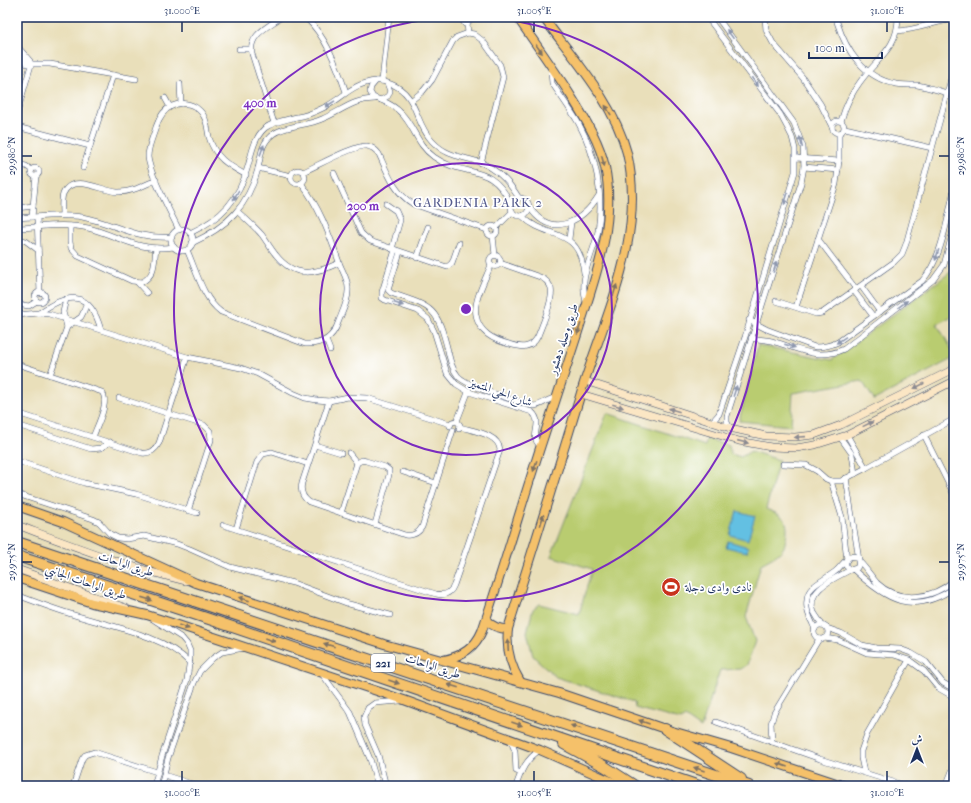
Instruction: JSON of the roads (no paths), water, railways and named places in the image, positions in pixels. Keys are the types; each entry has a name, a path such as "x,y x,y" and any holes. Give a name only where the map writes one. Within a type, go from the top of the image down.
{"highway":[{"name":"طريق الواحات","path":"17,542 750,786"},
{"name":"221","path":"17,556 209,619 699,786"},
{"path":"665,729 750,786"},
{"path":"543,733 604,766 635,786"}],"main road":[{"name":"طريق وصله دهشور","path":"441,660 462,654 472,647 479,639 587,304 605,240 609,208 607,180 600,151 589,124 554,69 516,17"},
{"path":"520,681 512,667 508,653 508,629 585,381 621,271 628,246 632,208 631,183 627,154 622,136 615,121 589,78 543,17"},
{"path":"17,506 63,522 196,583 384,644 520,681 595,704 665,729 731,748 845,786"},
{"path":"17,578 92,603 147,615 404,700 540,750 622,786"},
{"path":"486,620 497,628 508,629"},
{"path":"800,772 827,786"}],"street":[{"path":"145,17 160,17"},
{"path":"274,123 251,49 251,44 256,35 281,17"},
{"path":"305,17 318,33 331,55 346,92"},
{"path":"382,82 389,17"},
{"path":"466,17 470,20 467,24 468,33"},
{"path":"707,17 780,114 792,138 796,158 795,172 745,337 719,414 712,422"},
{"path":"717,17 790,116 800,135 804,158 802,183 727,416 727,422 730,428"},
{"path":"765,17 766,30 773,43 803,78 821,105 835,132 839,133"},
{"path":"841,121 844,110 852,93 868,72 889,49 897,31 898,17"},
{"path":"934,23 939,17"},
{"path":"897,31 918,28 954,19"},
{"path":"837,22 841,36 848,50 857,62 868,72 890,83 926,87 947,93"},
{"path":"412,100 423,91 432,80 457,37 468,33 479,37 500,65 503,73 503,82 481,163"},
{"path":"17,46 30,61 31,65 17,113"},
{"path":"239,49 251,49"},
{"path":"17,53 26,63 31,65 50,64 136,79"},
{"path":"776,300 816,314 822,313 894,262 904,251 954,68"},
{"path":"554,69 551,74 552,83 578,122 589,145 596,169 599,194 599,218 593,252 584,273 582,289 587,304"},
{"path":"84,168 113,75"},
{"path":"187,250 192,243 217,230 238,212 250,191 264,145 274,133 290,127 318,122 359,101 386,98 390,94 390,88 382,82"},
{"path":"382,82 372,85 370,90 371,95 378,100 392,105 402,113 420,143 432,155 448,164 486,175 501,187 511,204 512,212 516,216 522,216 527,213 530,208"},
{"path":"190,233 212,222 230,205 246,175 255,140 260,133 274,123 315,112 361,84 382,82 401,89 412,100 421,125 433,142 450,154 481,163 491,168 507,181 519,198 526,200 529,203 533,213 544,221 557,224 570,222 582,216 599,194"},
{"path":"180,84 181,104"},
{"path":"165,98 170,107"},
{"path":"179,230 149,165 148,152 160,117 170,107 181,104 192,105 198,109 206,121 210,138 219,156 226,164 246,175"},
{"path":"832,127 835,122 841,121"},
{"path":"841,121 845,128"},
{"path":"17,127 90,146"},
{"path":"839,133 845,128"},
{"path":"845,128 932,148"},
{"path":"796,308 834,191 839,161 839,133"},
{"path":"291,176 293,172 297,170 303,172 357,147 372,147 380,154 396,190 406,200 413,204 487,230 489,235 493,236"},
{"path":"796,158 839,161"},
{"path":"17,164 26,166 32,170 35,168 39,173 36,176 33,206 37,227 40,292 35,296 38,302 29,306 17,304"},
{"path":"804,167 838,170"},
{"path":"258,168 291,176 294,182 298,184 301,183"},
{"path":"301,183 305,177 303,172"},
{"path":"334,173 361,233 370,241 445,267 452,263 459,242"},
{"path":"62,215 63,194 66,189 74,184 84,184 113,192 124,192 134,190 156,180"},
{"path":"187,250 207,296 221,312 305,344 318,344 326,340 334,333 337,327 348,293 347,282 328,230 301,183"},
{"path":"749,320 778,333 815,346 831,346 838,342 922,280 932,268 938,252 954,190"},
{"path":"511,204 514,200 519,198"},
{"name":"شارع الحي المتميز","path":"386,204 396,210 400,220 388,291 421,303 432,311 442,329 454,370 458,376 471,385 534,406 544,403 551,398 556,398"},
{"path":"17,208 33,206"},
{"path":"238,212 255,228 278,258 290,268 299,271 319,271 339,263"},
{"path":"495,255 493,236 497,232 496,228 512,212"},
{"path":"17,218 62,215 92,219 145,236 172,237"},
{"path":"522,216 538,229 558,234 568,239 576,248 581,257 584,273"},
{"path":"568,239 570,222"},
{"path":"17,228 70,226 93,230 136,245 156,248 174,247 178,250 187,250"},
{"path":"70,226 71,248 78,256 137,282 147,293"},
{"path":"487,230 491,226 496,228"},
{"path":"417,258 428,227"},
{"path":"745,337 774,341 812,354 820,355 844,349 933,280 944,265 954,227"},
{"path":"174,247 172,244 172,237 173,234 179,230 185,230 190,233 193,238 192,243"},
{"path":"17,238 26,241 38,250"},
{"path":"818,239 873,316"},
{"path":"137,282 147,279 151,275 156,248"},
{"path":"495,255 500,258 500,263"},
{"path":"491,265 497,266 500,263 540,277 548,283 551,288 551,298 538,336 536,340 528,346 519,347 495,340 485,333 478,322 476,308 477,301 491,265 490,258 495,255"},
{"name":"شارع الحي المتميز","path":"392,269 382,292 382,298 412,308 423,315 432,325 447,373 456,384 469,392 532,412 537,417 538,424 535,438 536,442 541,446"},
{"path":"861,286 880,312"},
{"path":"39,313 54,303 74,297 83,300 94,313 101,330"},
{"path":"66,299 63,308 68,327"},
{"path":"50,375 68,327 83,314 86,304"},
{"path":"17,315 46,313 186,357 242,368 293,393 317,400 329,401 348,397 367,398 450,424 453,421 458,422"},
{"path":"326,340 330,350"},
{"path":"441,354 448,352"},
{"path":"17,413 142,452 150,452 157,447 186,357"},
{"path":"17,364 98,390 104,396 105,403 94,437"},
{"path":"585,381 730,428 755,434 784,437 808,436 838,427 954,368"},
{"path":"581,394 739,441 772,448 802,448 844,436 954,381"},
{"path":"223,525 436,594 445,594 452,589 454,585 500,450 499,444 495,439 460,427 458,422 471,385"},
{"path":"119,398 204,425 208,428 211,440 188,511"},
{"path":"329,401 301,488 302,496 308,502 405,535 417,534 422,525 453,430 450,424"},
{"path":"645,414 649,402"},
{"path":"532,412 534,406"},
{"path":"783,464 806,465 831,481 841,480 855,474 954,419"},
{"path":"17,424 91,449 101,448 110,442"},
{"path":"453,430 457,430 460,427"},
{"path":"838,427 866,468"},
{"path":"924,435 954,495"},
{"path":"844,436 852,454 855,474"},
{"path":"315,445 341,453"},
{"path":"236,530 257,462 263,454 272,452 308,464"},
{"path":"349,453 357,463"},
{"path":"341,513 357,463 362,460 385,466 390,473 375,524"},
{"path":"17,461 89,485 136,494 196,513"},
{"path":"403,472 436,483"},
{"path":"772,742 771,724 774,713 822,638 828,634 825,627 813,611 812,601 814,596 821,588 857,568 859,561 846,478"},
{"path":"831,481 842,517 846,566 882,594 902,601 916,602 930,600 950,589 954,580"},
{"path":"17,494 93,519 99,522 110,534 118,538 127,539 144,536 177,544 230,567 293,583 349,604 390,615"},
{"path":"17,525 159,574 196,583"},
{"path":"950,589 923,596 907,597 896,594 886,590 877,583 857,558 851,556 828,577 812,588 808,594 806,602 815,629 815,636 838,640 859,650 872,654 894,655 909,660 924,671 938,688 954,697"},
{"name":"طريق الواحات الجانبي","path":"17,569 147,615"},
{"path":"17,595 58,610 141,634 171,649 184,657 190,663"},
{"path":"147,615 182,638 190,651 190,663 187,680 157,772 154,786"},
{"path":"815,629 818,626 825,627 862,645 876,648 900,649 911,653 921,658 930,666 943,683 954,690"},
{"path":"859,650 862,645"},
{"path":"161,786 168,758 194,683 200,671 213,658 222,652 245,648"},
{"path":"864,772 861,751 867,734 909,660"},
{"path":"322,673 350,712 370,759 378,786"},
{"path":"938,688 943,683"},
{"path":"386,786 378,755 365,725 364,715 368,708 375,703 404,700"},
{"path":"174,722 180,724"},
{"path":"716,722 820,759 906,786"},
{"path":"510,739 515,751 516,771 521,774"},
{"path":"516,786 526,762 540,750"},
{"path":"73,786 82,759 85,755 94,752 157,772"},
{"path":"162,756 168,758"},
{"path":"946,786 954,766"},
{"path":"164,775 198,786"}],"water":[{"path":"737,511 755,516 748,540 730,535"},
{"path":"728,541 748,547 747,552 726,547"}],"place":[{"name":"نادى وادى دجلة","path":"671,587"}],"district":[{"name":"GARDENIA PARK 2","path":"478,202"}]}
